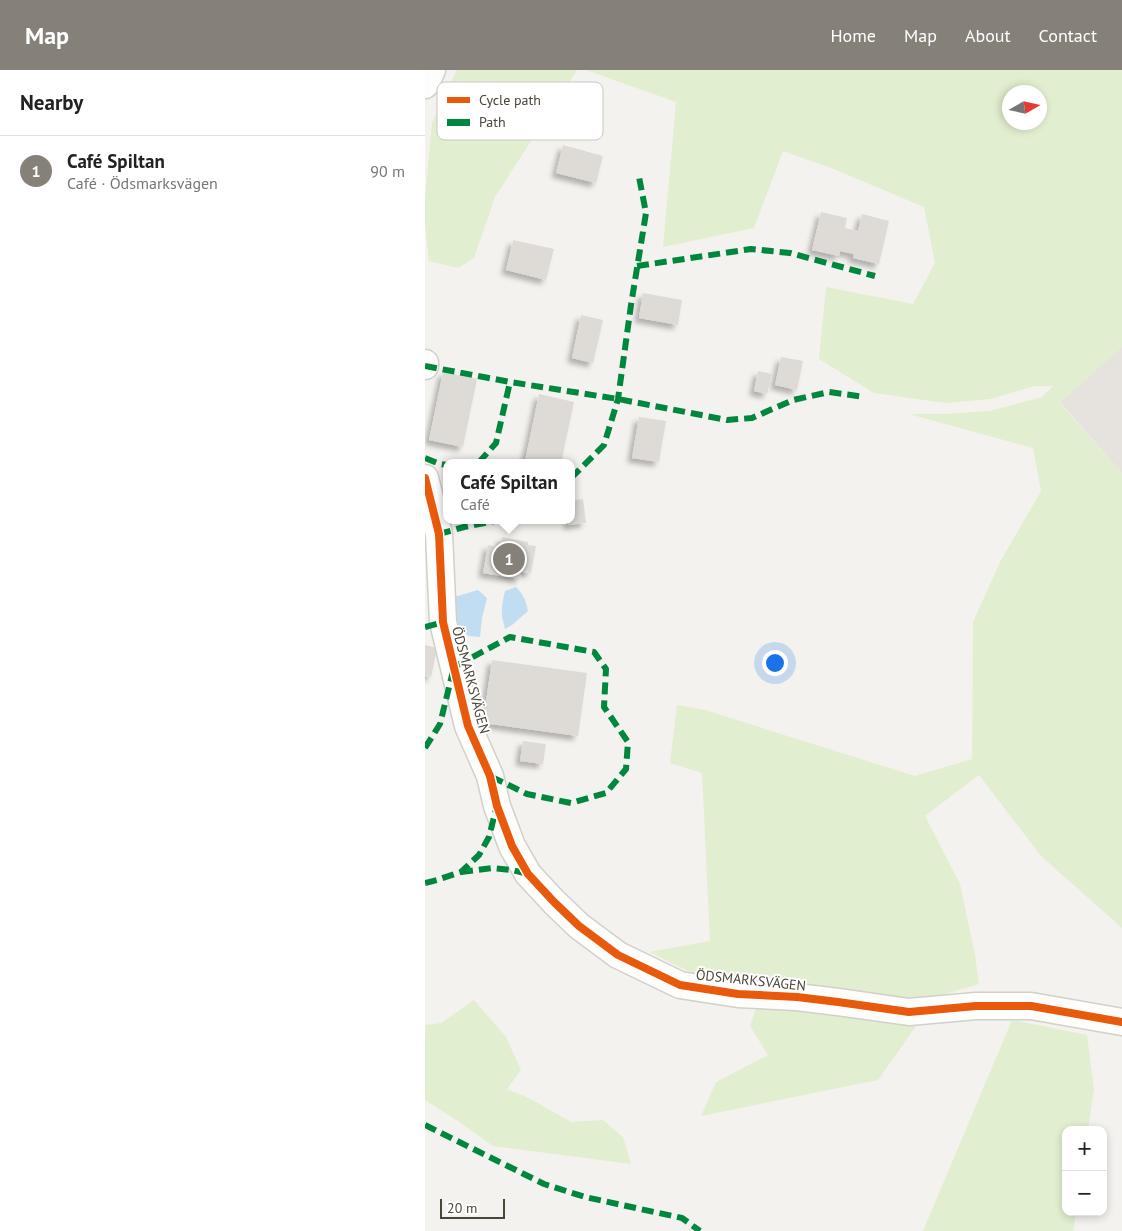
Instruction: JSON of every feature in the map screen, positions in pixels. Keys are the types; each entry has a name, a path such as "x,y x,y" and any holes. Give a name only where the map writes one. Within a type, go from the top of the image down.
{"street":[{"path":"425,84 432,70"},
{"name":"ÖDSMARKSVÄGEN","path":"425,478 439,534 443,622 468,726 490,776 497,806 512,846 528,874 579,926 618,955 680,985 738,994 797,997 909,1012 976,1006 1031,1006 1122,1022"}],"shaded area":[{"path":"1122,347 1122,473 1060,402"}],"green space":[{"path":"457,70 577,70 569,82 451,82"},
{"path":"586,70 1122,70 1122,347 1060,403 1122,473 1122,928 1041,856 979,775 925,816 960,884 979,984 914,1003 705,979 649,952 710,941 702,773 670,763 677,705 705,710 915,776 972,759 973,622 1000,562 1041,491 1033,448 909,414 990,411 1042,397 1053,386 1034,386 991,399 945,403 874,393 819,359 826,287 913,304 935,263 924,207 831,168 783,151 754,228 663,247 676,102"},
{"path":"437,112 437,140 532,140 495,197 474,258 458,268 429,261 425,223 425,198 432,123"},
{"path":"474,1000 506,1037 521,1070 507,1089 529,1098 571,1122 603,1120 623,1137 631,1164 493,1146 425,1100 425,1025 441,1023"},
{"path":"757,1005 831,1011 866,1020 916,1026 878,1080 701,1116 716,1082 768,1055 750,1026"},
{"path":"1012,1020 1087,1035 1094,1089 1089,1126 1062,1126 1062,1216 1075,1216 1073,1231 923,1231"}],"water":[{"path":"516,587 524,598 528,611 505,629 502,617 502,604 505,591"},
{"path":"478,590 487,598 480,637 469,636 454,626 454,597"}],"building":[{"path":"563,145 603,156 596,183 556,173"},
{"path":"821,212 847,218 845,228 858,231 862,214 889,221 879,264 853,258 854,254 840,251 839,256 812,250"},
{"path":"513,240 554,249 546,280 506,270"},
{"path":"643,293 682,300 678,325 639,318"},
{"path":"581,315 603,320 593,363 572,358"},
{"path":"781,357 803,361 797,390 775,385"},
{"path":"758,371 772,374 767,394 754,391"},
{"path":"443,372 477,379 463,447 429,440"},
{"path":"539,394 574,402 562,459 525,459"},
{"path":"639,417 666,421 659,462 632,458"},
{"path":"583,499 586,523 568,525 575,524 575,500"},
{"path":"502,537 528,542 528,545 536,546 531,573 521,572 520,579 483,573 488,545 500,547"},
{"path":"425,645 437,648 431,677 425,676"},
{"path":"492,660 587,673 578,736 483,723"},
{"path":"523,741 546,744 543,764 520,761"}],"marked path":[{"path":"575,474 604,445 618,399 646,213 639,177"},
{"path":"637,266 751,249 790,253 875,276"},
{"path":"425,366 727,420 752,418 793,400 829,392 865,397"},
{"path":"482,459 496,443 510,382"},
{"path":"425,458 443,464"},
{"path":"439,534 479,524"},
{"path":"425,627 443,622"},
{"path":"425,748 440,724 454,667 510,637 594,652 606,669 604,707 628,742 626,769 606,793 571,803 527,794 490,776"},
{"path":"425,883 461,872 479,855 489,837 496,809"},
{"path":"461,872 492,868 528,874"},
{"path":"425,1125 544,1184 585,1197 682,1218 700,1231"}],"cycle path":[{"path":"425,478 439,534 443,622 468,726 490,776 497,806 512,846 528,874 579,926 618,955 680,985 738,994 797,997 909,1012 976,1006 1031,1006 1122,1022"}],"place":[{"name":"Café Spiltan","path":"509,559"}]}
